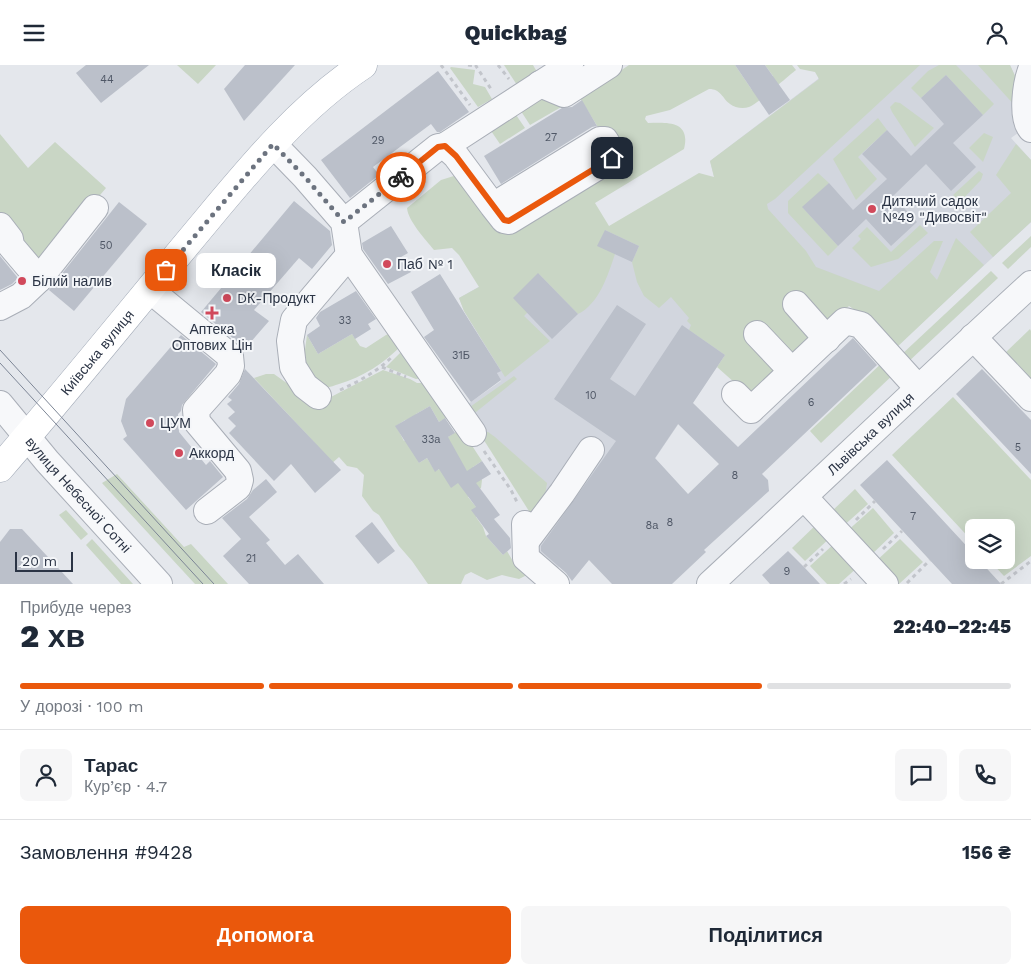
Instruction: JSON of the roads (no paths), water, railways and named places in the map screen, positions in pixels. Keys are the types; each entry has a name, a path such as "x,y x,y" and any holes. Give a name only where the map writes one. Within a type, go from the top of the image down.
{"main road":[{"name":"Київська вулиця","path":"0,469 22,432 63,375 261,137 302,95 339,65"},
{"name":"Київська вулиця","path":"0,448 22,432 150,290 212,214 273,144 324,93 363,65"}],"street":[{"path":"451,151 493,115 570,65"},
{"path":"540,84 564,94 609,65"},
{"path":"1031,70 1025,106 1028,125 1031,129"},
{"path":"273,144 305,177 347,239 408,340 473,433"},
{"path":"318,396 305,386 293,367 290,341 294,320 347,239 438,147 451,151 493,206 537,191 583,163"},
{"path":"0,307 20,296 39,279 95,208"},
{"path":"0,226 10,239 11,246 39,279"},
{"name":"Львівська вулиця","path":"710,584 1031,284"},
{"path":"150,290 230,356 231,366 228,375 196,410 195,416 197,422 238,471 240,480 238,487 207,511"},
{"path":"796,304 827,339"},
{"path":"735,394 751,409 846,321 861,325 918,388"},
{"path":"757,334 792,371"},
{"path":"973,337 1031,398"},
{"name":"вулиця Небесної Сотні","path":"0,404 22,432 159,584"},
{"path":"556,584 526,558 526,529 562,493 591,450"},
{"path":"804,497 885,584"}],"tram line":[{"path":"0,350 214,584"},
{"path":"0,363 203,584"}],"place":[{"name":"Дитячий садок №49 \"Дивосвіт\"","path":"872,209"},
{"name":"Паб № 1","path":"387,264"},
{"name":"Класік","path":"166,270"},
{"name":"Білий налив","path":"22,281"},
{"name":"DК-Продукт","path":"227,298"},
{"name":"Аптека Оптових Цін","path":"212,313"},
{"name":"ЦУМ","path":"150,423"},
{"name":"Аккорд","path":"179,453"}]}
